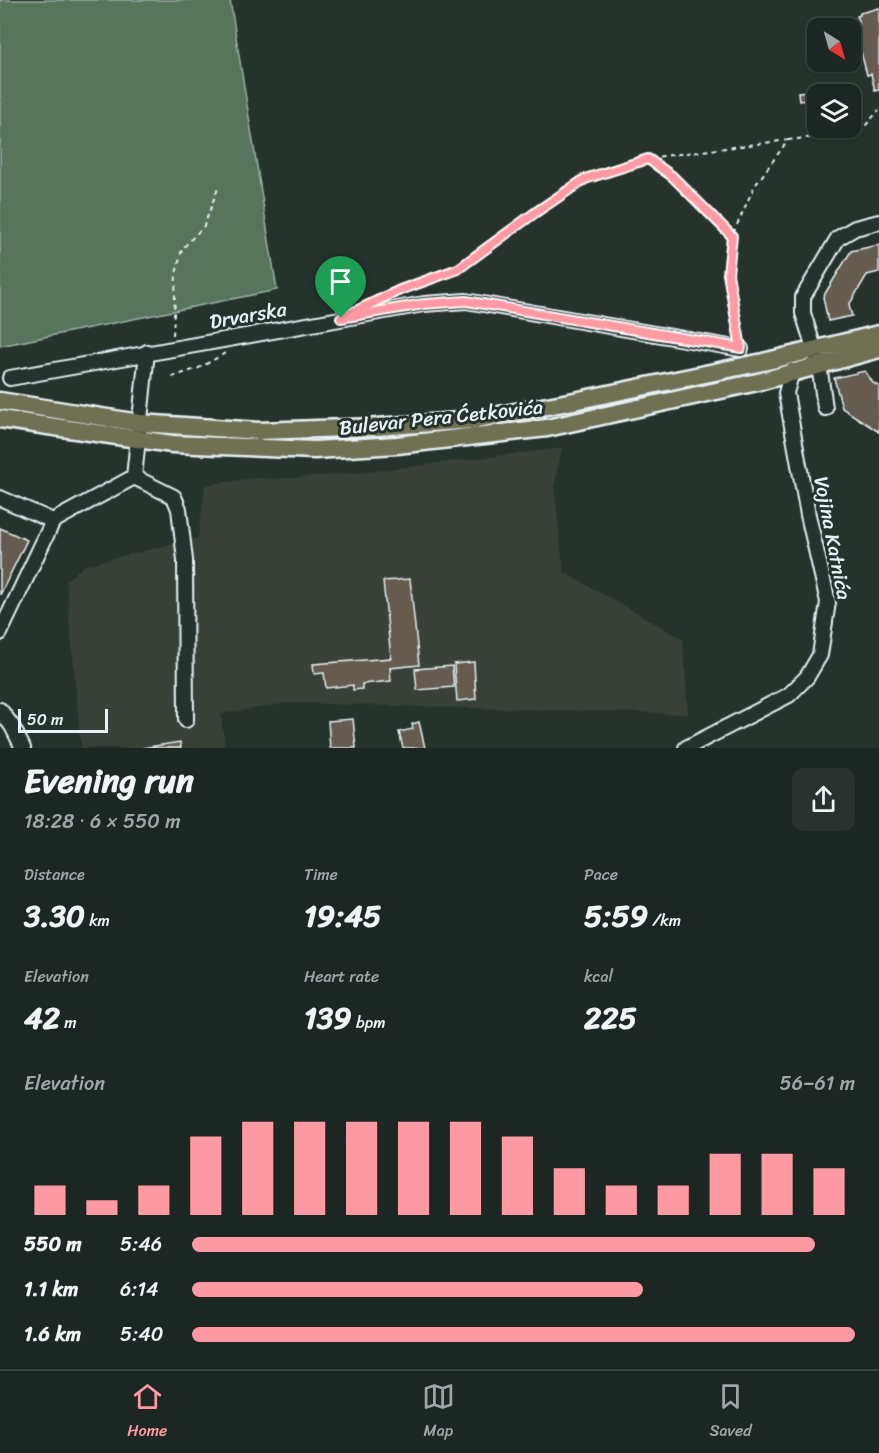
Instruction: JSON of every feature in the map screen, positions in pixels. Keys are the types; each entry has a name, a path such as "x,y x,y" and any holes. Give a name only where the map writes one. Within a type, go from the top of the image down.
{"main road":[{"name":"Bulevar Pera Ćetkovića","path":"0,419 172,444 315,450 397,445 547,428 762,381 792,371 817,357 879,333"},
{"name":"Bulevar Pera Ćetkovića","path":"0,401 140,423 259,431 376,427 472,420 817,357 879,349"}],"street":[{"path":"825,408 817,357 804,313 803,297 838,238 855,228 879,222"},
{"name":"Drvarska","path":"10,378 424,304 466,301 741,348"},
{"path":"134,477 147,352"},
{"name":"Vojina Katnića","path":"686,748 789,695 807,677 820,655 828,602 808,515 786,393 792,371"},
{"path":"0,633 53,521 134,477"},
{"path":"134,477 174,497 179,509 184,560 186,720"},
{"path":"0,498 53,521"},
{"path":"0,710 12,726 23,748"}],"path":[{"path":"381,299 458,269 585,179 648,159 860,132 879,110"},
{"path":"741,348 728,274 732,236 754,187 788,140"},
{"path":"648,159 672,176 732,236"},
{"path":"172,348 176,274 182,249 204,226 218,188"},
{"path":"172,377 200,368 226,354 232,348 234,337"}],"shaded area":[{"path":"562,448 554,487 564,572 683,639 688,714 289,703 221,714 225,748 81,748 66,580 85,565 198,538 205,485 254,478 279,479 374,471"}],"green space":[{"path":"0,0 230,0 277,290 0,346"}],"building":[{"path":"879,8 879,90 875,91 871,74 867,75 861,52 861,18 857,16"},
{"path":"807,91 807,100 799,101 798,92"},
{"path":"879,245 879,272 867,275 849,305 852,316 828,321 823,297 851,251"},
{"path":"865,371 873,383 879,386 879,432 842,408 834,378"},
{"path":"0,528 27,540 0,595"},
{"path":"410,579 419,665 390,668 391,681 362,684 362,689 353,690 353,685 326,688 324,673 314,674 313,664 391,658 383,581"},
{"path":"474,662 476,699 457,701 454,664"},
{"path":"452,666 454,687 417,690 415,669"},
{"path":"353,719 356,748 330,748 328,721"},
{"path":"419,722 425,748 403,748 399,732 413,729 412,724"},
{"path":"180,742 181,748 142,748"}],"route":[{"path":"648,159 672,176 732,236 728,274 741,348 466,301 441,301 341,318 400,290 458,269 585,179 648,159"}]}
